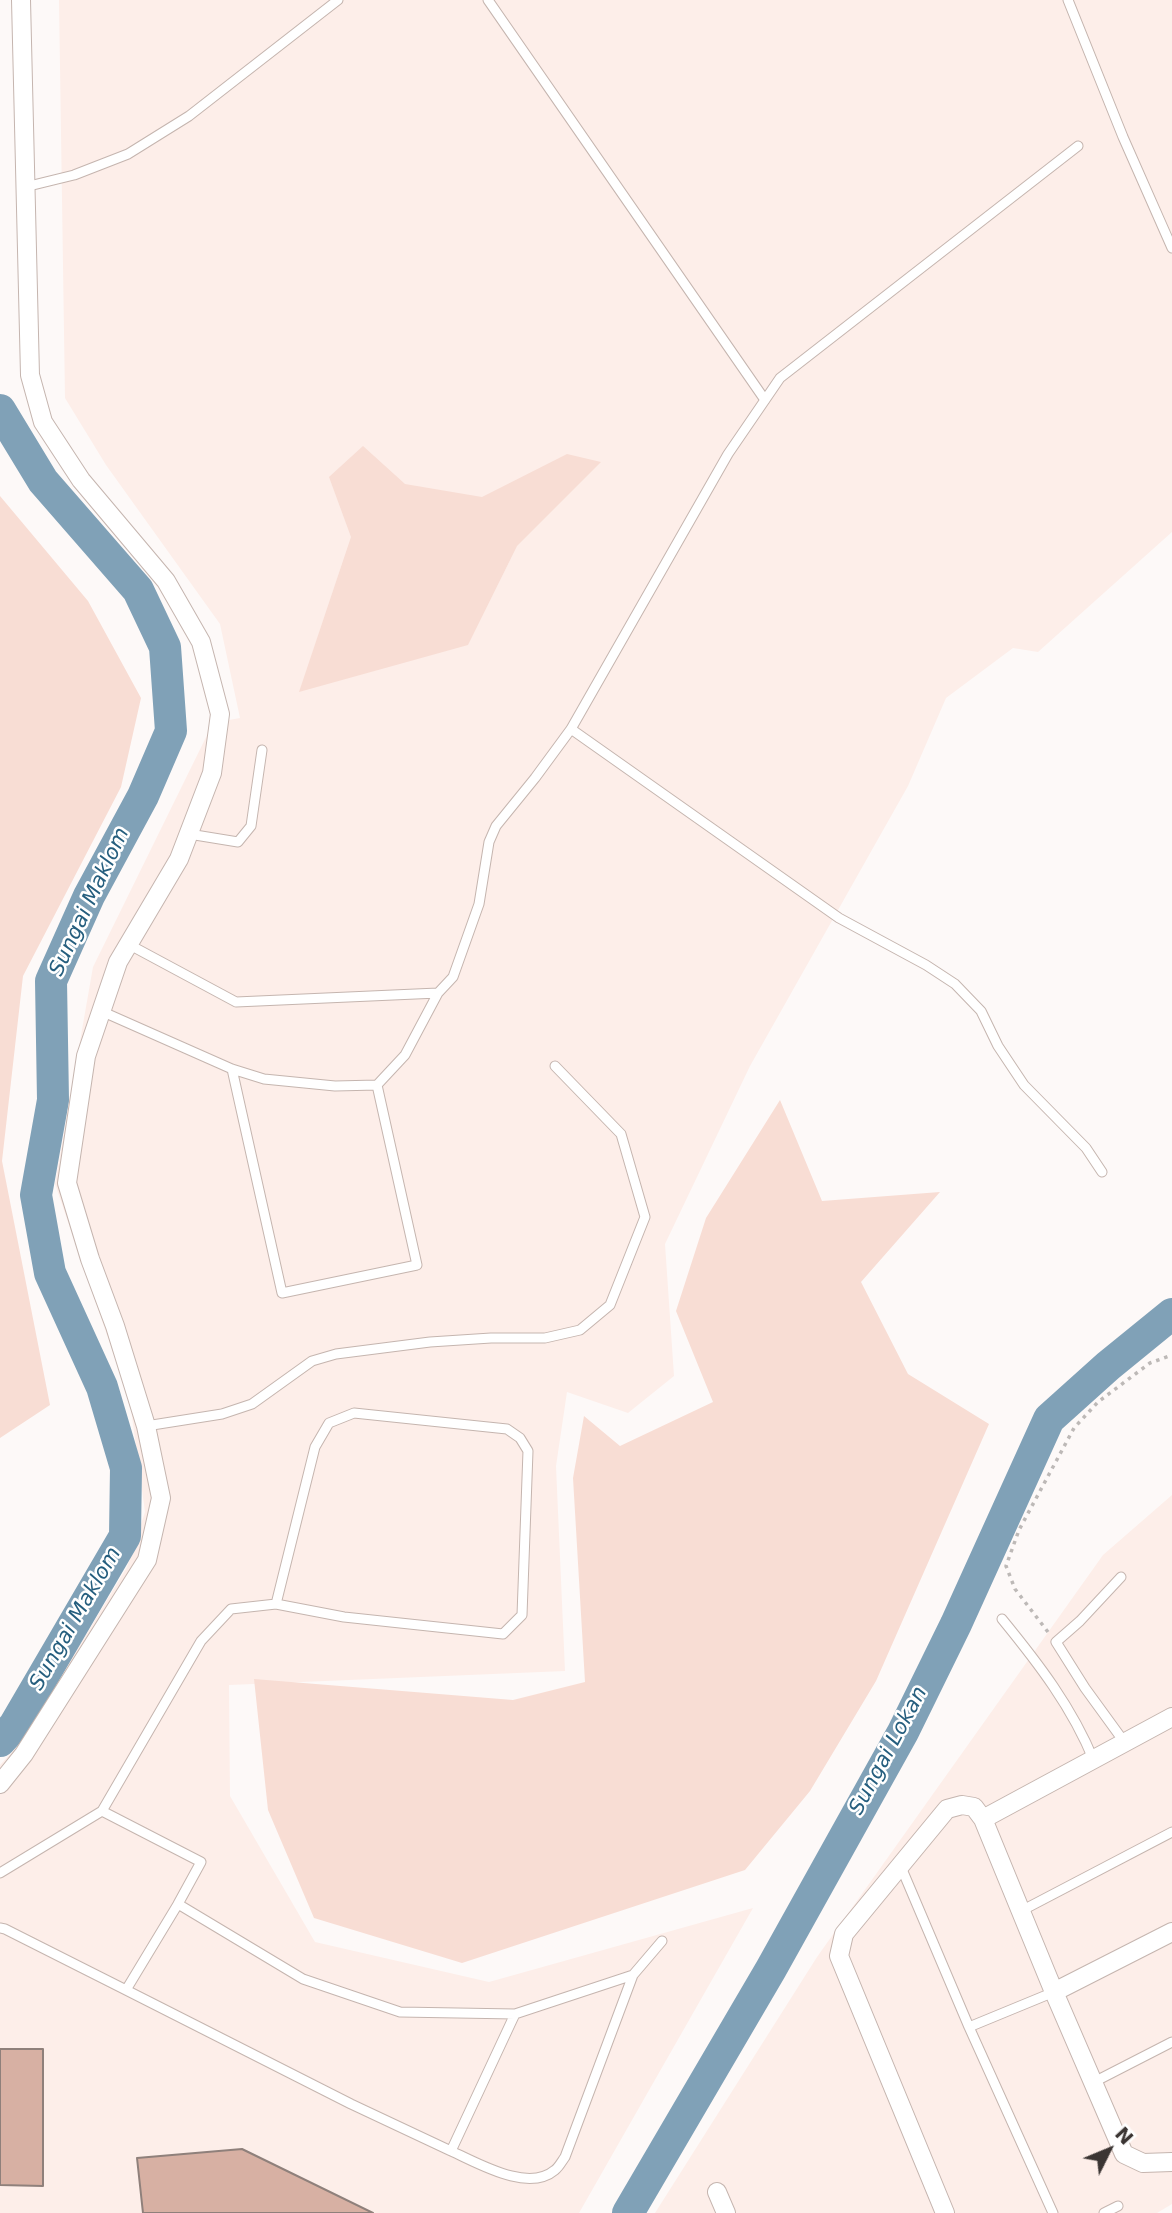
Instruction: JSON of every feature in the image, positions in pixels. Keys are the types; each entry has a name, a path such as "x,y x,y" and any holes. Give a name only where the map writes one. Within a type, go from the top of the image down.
{"street":[{"path":"0,1784 24,1754 147,1560 161,1498 146,1426 116,1326 90,1259 67,1183 86,1056 118,962 179,859 189,834 212,773 220,714 201,642 166,581 81,480 43,422 30,375 21,0"},
{"path":"983,1819 1172,1717"},
{"path":"945,2213 839,1956 844,1934 900,1865 947,1809 962,1805 974,1807 983,1819 1124,2154 1143,2163 1172,2162"},
{"path":"1054,1992 1172,1932"},
{"path":"717,2192 726,2213"}],"lane":[{"path":"25,187 74,175 128,154 189,116 338,0"},
{"path":"488,0 765,400"},
{"path":"1068,0 1123,137 1172,248"},
{"path":"101,1011 232,1069 264,1079 335,1086 377,1085 405,1055 438,993 453,977 479,904 489,842 496,826 571,729 728,454 780,378 1078,146"},
{"path":"571,729 839,918 926,965 955,984 981,1012 998,1046 1024,1085 1086,1148 1102,1172"},
{"path":"189,834 237,842 251,826 262,750"},
{"path":"128,944 236,1002 438,993"},
{"path":"146,1426 222,1414 252,1404 312,1361 336,1354 430,1342 545,1338 580,1330 610,1305 645,1217 621,1135 555,1066"},
{"path":"232,1069 282,1293 417,1265 377,1085"},
{"path":"0,1873 102,1811 201,1641 231,1609 276,1604 344,1617 503,1634 522,1615 528,1451 520,1438 507,1429 354,1413 329,1423 315,1447 276,1604"},
{"path":"1121,1577 1080,1621 1056,1642 1125,1744"},
{"path":"1002,1619 1047,1674 1083,1733 1094,1760"},
{"path":"102,1811 201,1862 126,1990"},
{"path":"1020,1911 1172,1832"},
{"path":"900,1865 1053,2213"},
{"path":"178,1904 303,1979 400,2012 515,2014 633,1975"},
{"path":"0,1928 351,2104 451,2151 514,2178 537,2179 554,2171 565,2157 633,1975 662,1941"},
{"path":"969,2027 1054,1992"},
{"path":"451,2151 515,2014"},
{"path":"1094,2082 1172,2042"},
{"path":"1104,2213 1118,2206"}],"path":[{"path":"1056,1642 1015,1589 1006,1566 1019,1530 1074,1428 1098,1402 1150,1363 1172,1355"}],"shaded area":[{"path":"59,0 1172,0 1172,532 1038,652 1013,648 946,698 908,786 750,1066 665,1244 674,1376 628,1413 567,1392 556,1466 565,1671 229,1685 230,1796 315,1942 489,1982 753,1908 579,2213 0,2213 0,1765 22,1741 127,1567 145,1512 130,1402 55,1184 93,967 213,723 240,718 220,624 106,465 65,398"},
{"path":"363,446 405,484 482,497 567,454 601,462 517,546 468,645 299,692 351,537 329,477"},
{"path":"0,496 88,601 141,698 121,787 23,976 2,1161 50,1405 0,1438"},
{"path":"780,1100 822,1201 940,1192 861,1282 908,1374 989,1424 876,1681 810,1791 745,1870 462,1963 314,1918 268,1810 254,1679 513,1700 585,1682 573,1478 584,1416 620,1446 713,1402 676,1311 706,1218"},
{"path":"1172,1495 1172,2204 1157,2213 655,2213 817,1957 1103,1555"}],"building":[{"path":"0,2049 43,2049 43,2186 0,2185"},
{"path":"242,2149 373,2213 143,2213 137,2158"}],"waterway":[{"name":"Sungai Maklom","path":"0,410 43,481 138,590 165,647 171,731 143,796 89,896 51,981 53,1100 36,1195 50,1273 102,1387 126,1468 125,1536 14,1726 0,1741"},
{"name":"Sungai Lokan","path":"628,2213 771,1969 903,1732 956,1624 1049,1419 1172,1314"}]}
